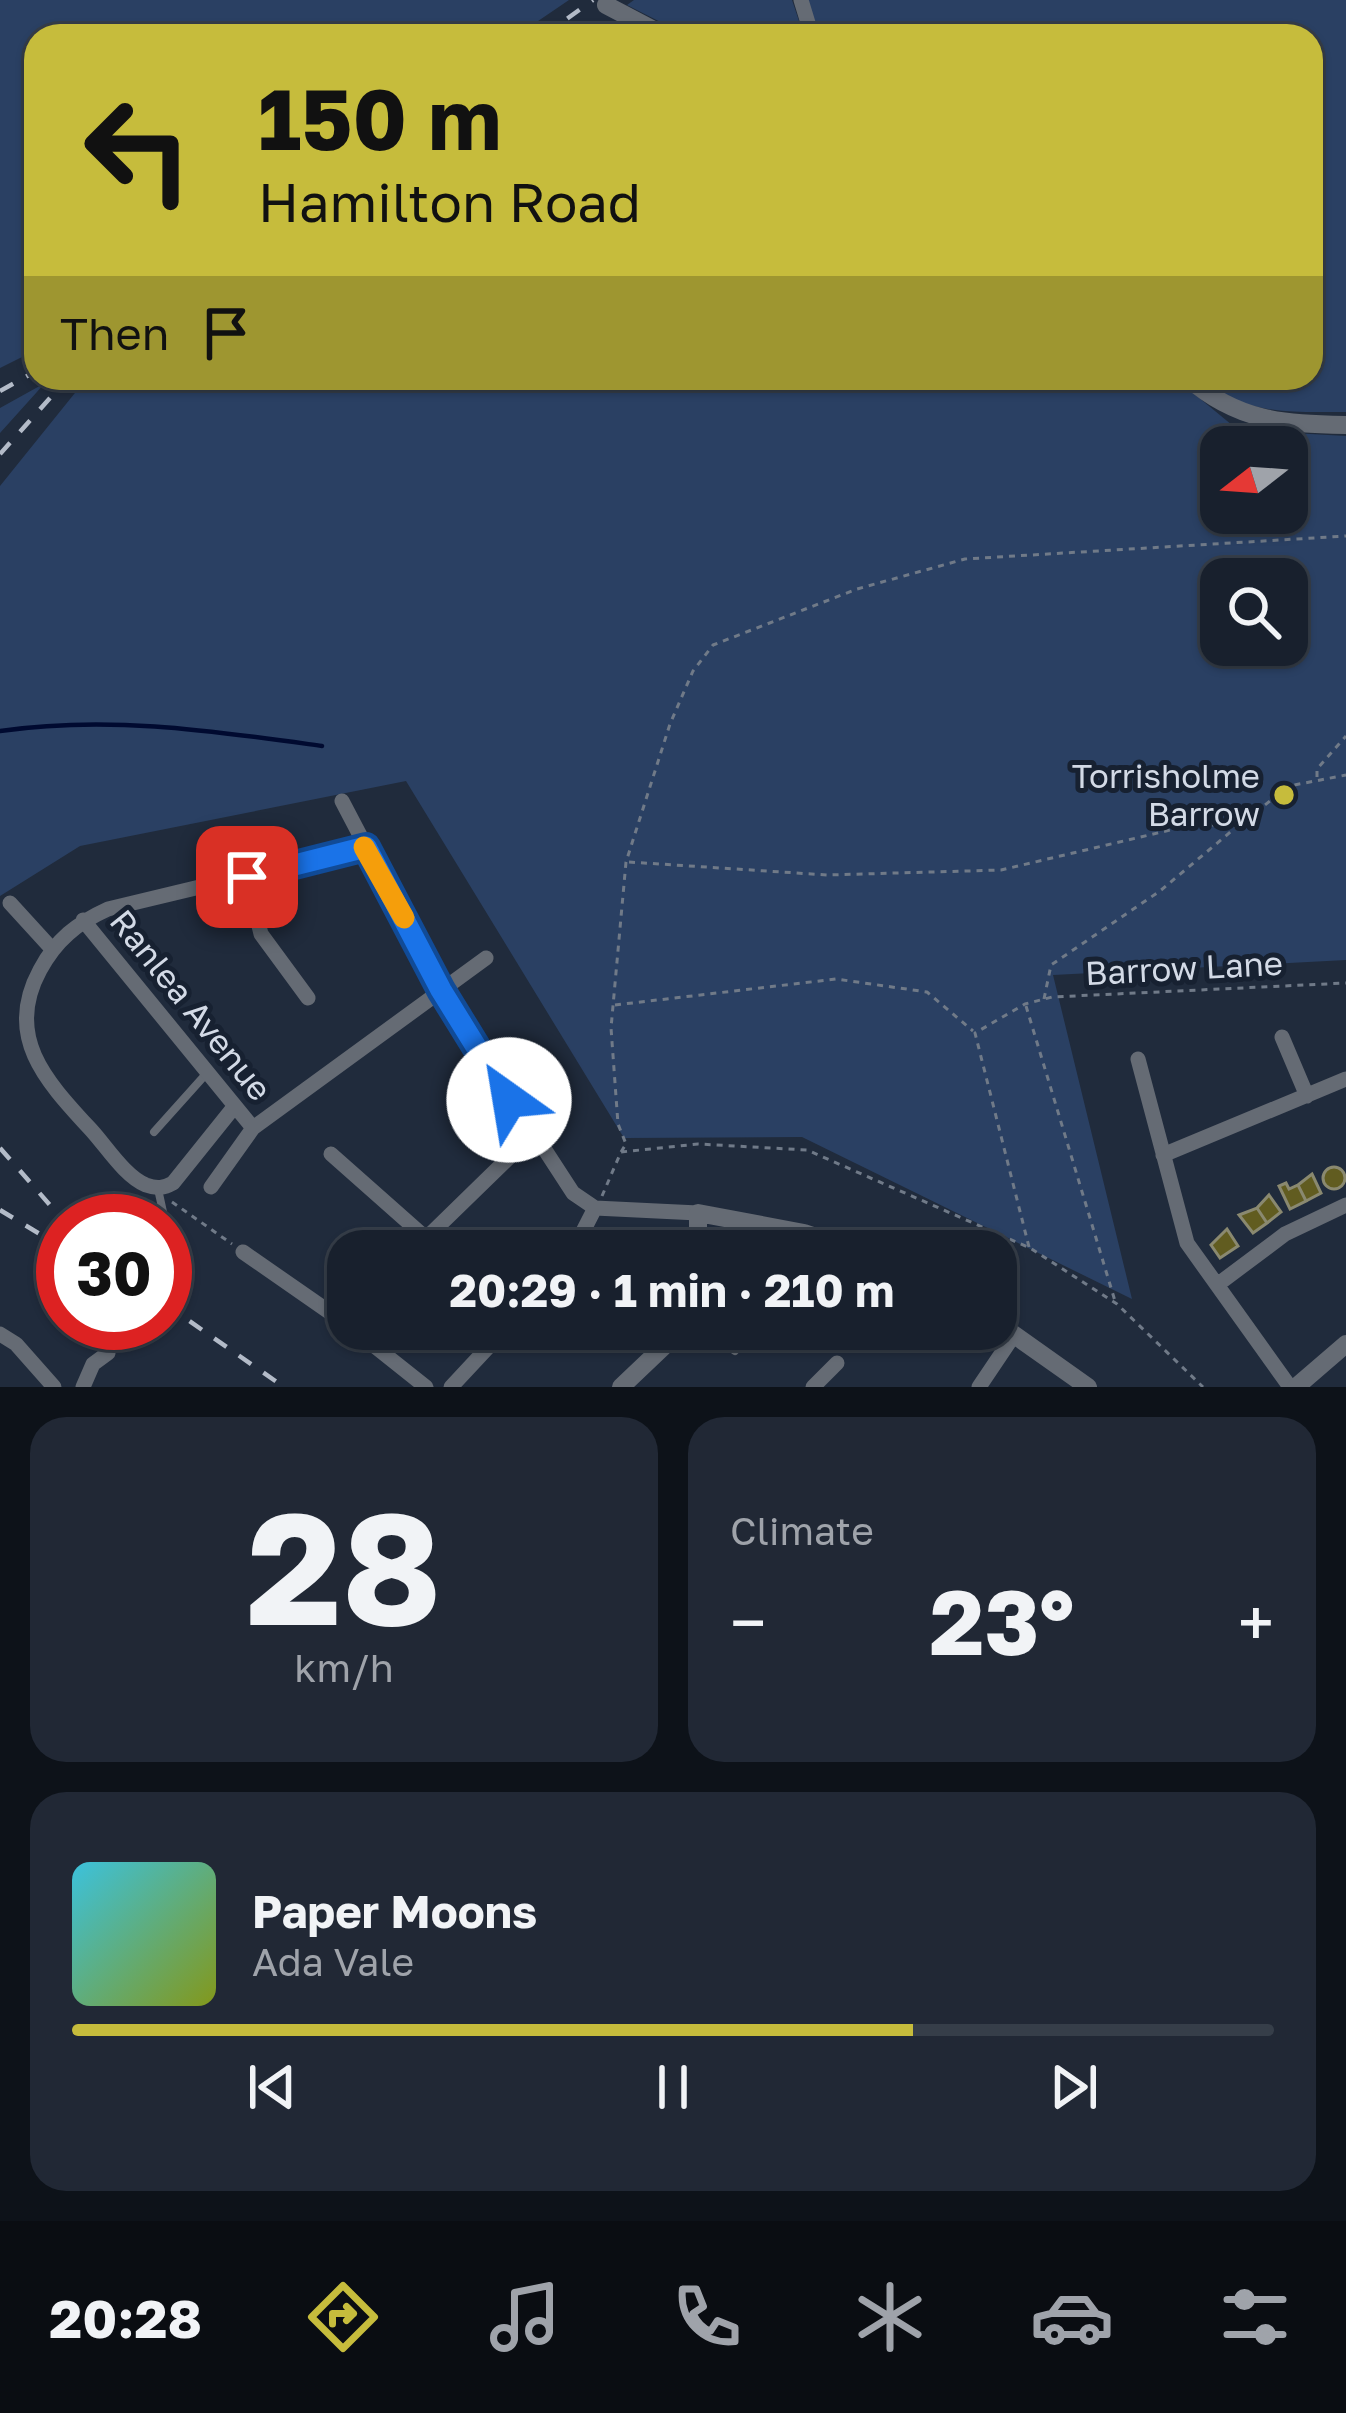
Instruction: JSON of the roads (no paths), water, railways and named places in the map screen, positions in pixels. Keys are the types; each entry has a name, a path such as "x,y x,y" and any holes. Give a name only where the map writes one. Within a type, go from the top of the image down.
{"street":[{"path":"606,5 642,24"},
{"path":"1202,390 1249,418 1346,425"},
{"path":"342,801 441,990 531,1136 573,1193 596,1208 698,1213 788,1230"},
{"path":"234,1107 162,1192 136,1180 66,1102 26,1039 26,1000 52,949 82,920 107,908 366,847"},
{"path":"247,877 261,934 308,998"},
{"path":"10,903 52,949"},
{"name":"Ranlea Avenue","path":"82,920 254,1128"},
{"path":"211,1187 254,1128 486,958"},
{"path":"1282,1037 1307,1096"},
{"path":"1137,1060 1187,1243 1216,1285 1293,1387 1346,1344"},
{"path":"1163,1154 1346,1078"},
{"path":"436,1230 531,1136"},
{"path":"332,1154 417,1230"},
{"path":"1216,1285 1285,1234 1346,1205"},
{"path":"585,1230 596,1208"},
{"path":"698,1213 698,1230"},
{"path":"243,1252 327,1309"},
{"path":"0,1334 16,1343 54,1387"},
{"path":"1017,1337 1088,1387"},
{"path":"381,1350 426,1387"},
{"path":"451,1387 485,1350"},
{"path":"621,1387 660,1350"},
{"path":"979,1387 1004,1350"},
{"path":"83,1387 93,1364 108,1353"},
{"path":"813,1387 838,1363"}],"lane":[{"path":"154,1132 207,1073"}],"waterway":[{"path":"0,731 121,725 322,746"}],"railway":[{"path":"560,24 593,0"},
{"path":"0,391 24,378"},
{"path":"0,454 57,390"},
{"path":"0,1148 40,1194"},
{"path":"0,1210 36,1232"},
{"path":"192,1323 284,1387"}],"place":[{"name":"Torrisholme Barrow","path":"1284,795"}]}
